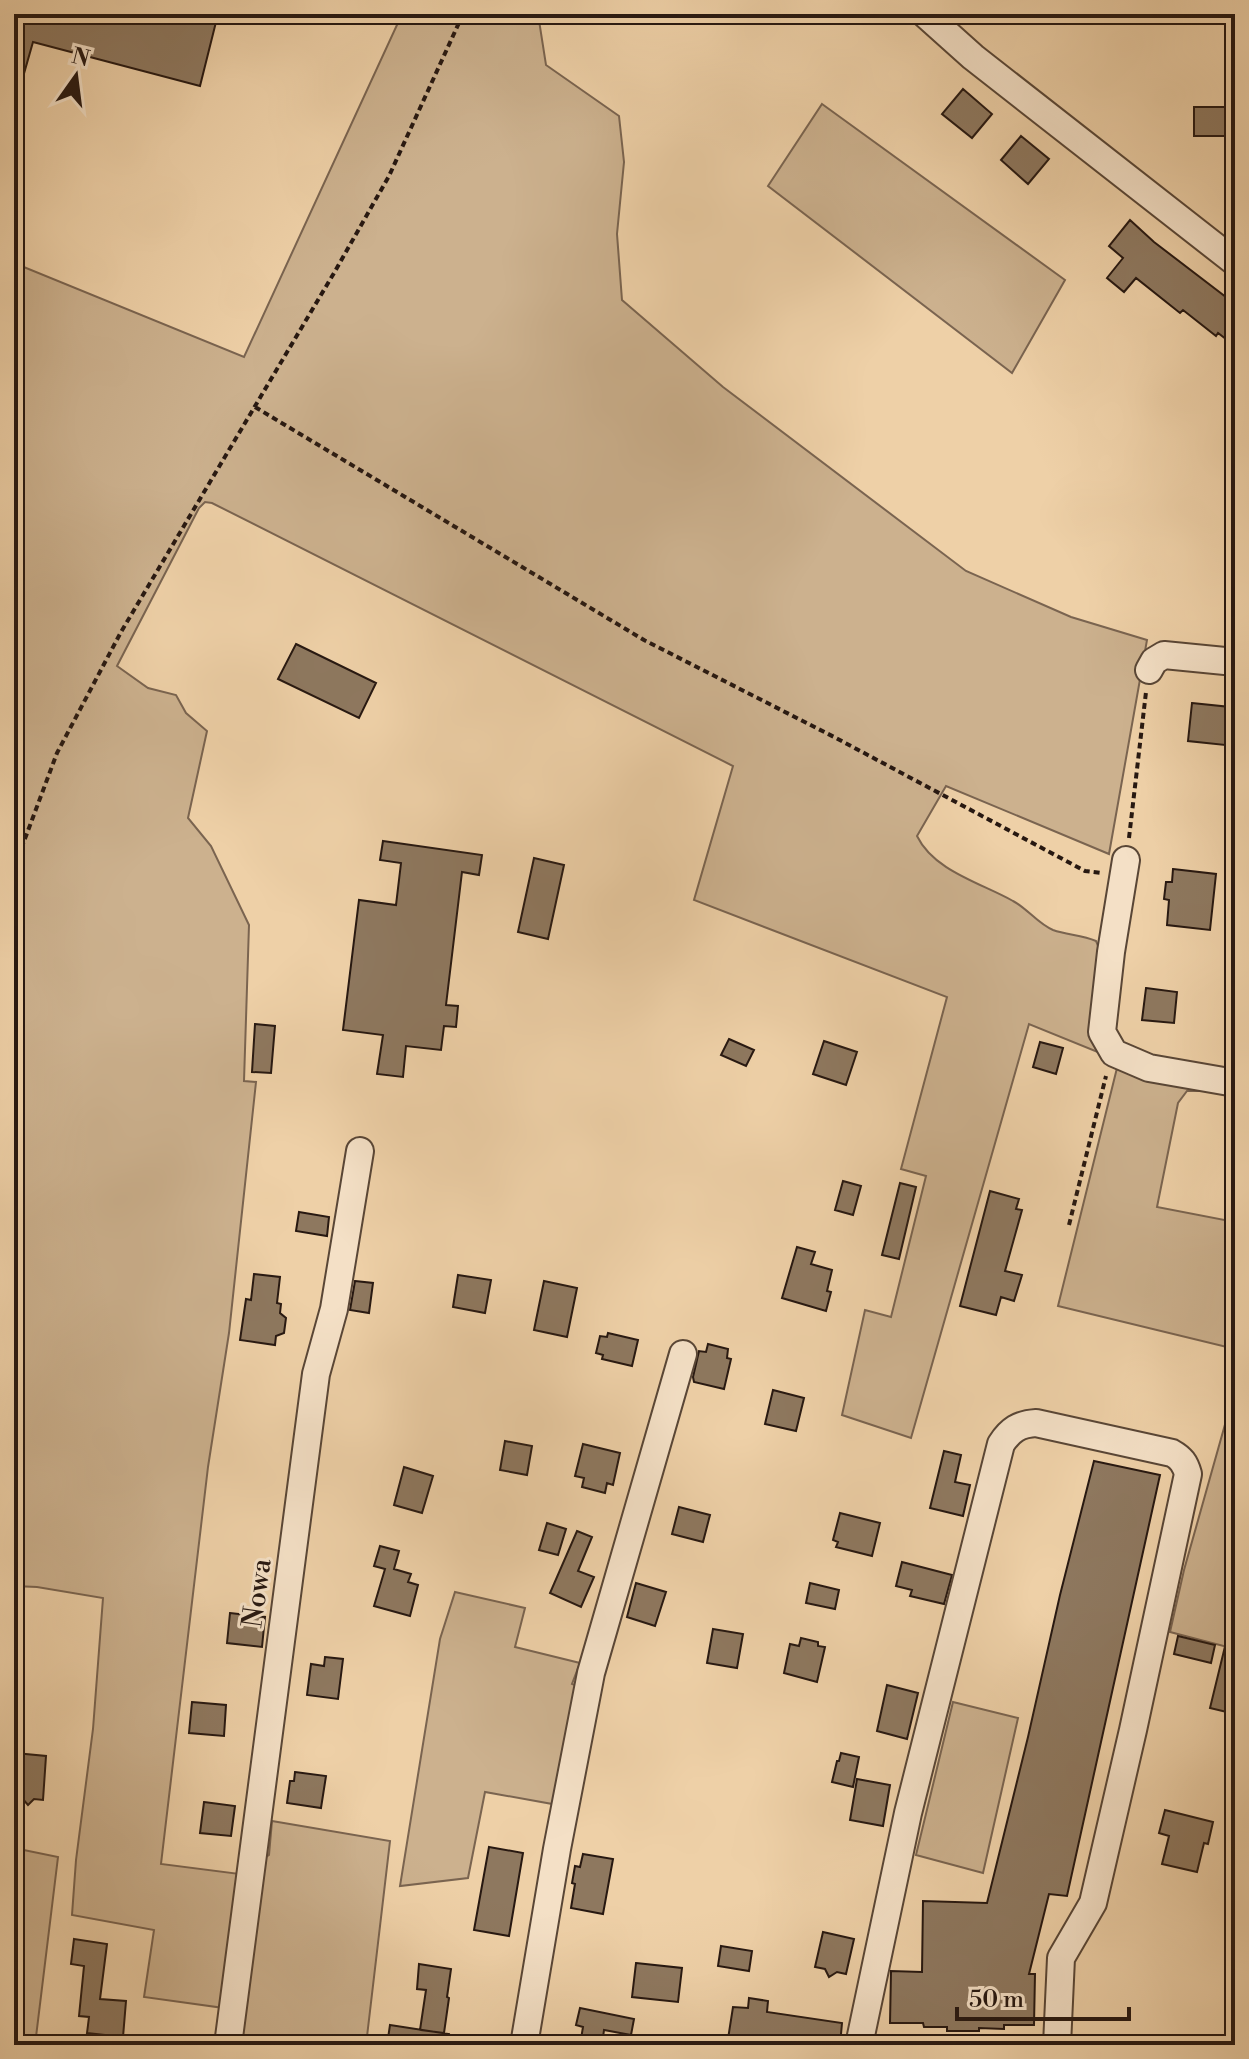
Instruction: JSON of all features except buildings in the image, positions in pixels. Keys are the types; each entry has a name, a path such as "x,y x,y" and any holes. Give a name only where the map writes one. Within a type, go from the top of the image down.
{"street":[{"path":"925,14 973,57 1235,262"},
{"path":"1149,670 1154,661 1164,655 1235,662"},
{"path":"1124,868 1102,1032 1114,1053 1149,1068 1235,1083"},
{"name":"Nowa","path":"228,2045 316,1374 334,1309 360,1151"},
{"path":"524,2045 554,1864 591,1673 683,1354"},
{"path":"859,2045 908,1813 1001,1444 1015,1428 1036,1423 1172,1453 1186,1465 1188,1474 1093,1903 1061,1958 1057,2045"}],"path":[{"path":"14,898 23,844 57,753 90,689 389,176 463,14"},
{"path":"254,407 644,640 1085,871 1124,868 1149,670"},
{"path":"14,847 23,844"},
{"path":"1069,1225 1114,1053"}],"shaded area":[{"path":"402,14 538,14 546,65 619,116 624,162 617,234 622,300 723,387 966,571 1071,617 1147,640 1109,854 946,786 917,836 935,858 959,875 1018,904 1058,932 1096,941 1100,951 1105,1055 1029,1024 911,1438 842,1415 865,1310 891,1317 926,1176 901,1169 947,997 694,900 733,766 212,503 205,502 199,508 117,666 148,688 176,695 186,713 207,731 188,818 211,846 249,925 244,1081 256,1082 229,1333 208,1467 161,1864 240,1874 224,2008 144,1997 154,1930 72,1915 93,1729 103,1598 14,1586 14,263 244,357"},
{"path":"822,104 1065,280 1012,373 768,186"},
{"path":"1117,1068 1210,1091 1187,1091 1178,1103 1157,1207 1235,1222 1235,1349 1058,1306"},
{"path":"1235,1389 1235,1649 1170,1632 1184,1570"},
{"path":"455,1592 525,1608 515,1647 580,1663 572,1684 583,1688 558,1805 485,1792 468,1878 400,1886 440,1639"},
{"path":"953,1702 1018,1718 983,1873 916,1855"},
{"path":"272,1821 390,1841 366,2045 311,2045 240,2037 260,1861 269,1855"},
{"path":"14,1848 58,1857 35,2045 14,2045"}]}
